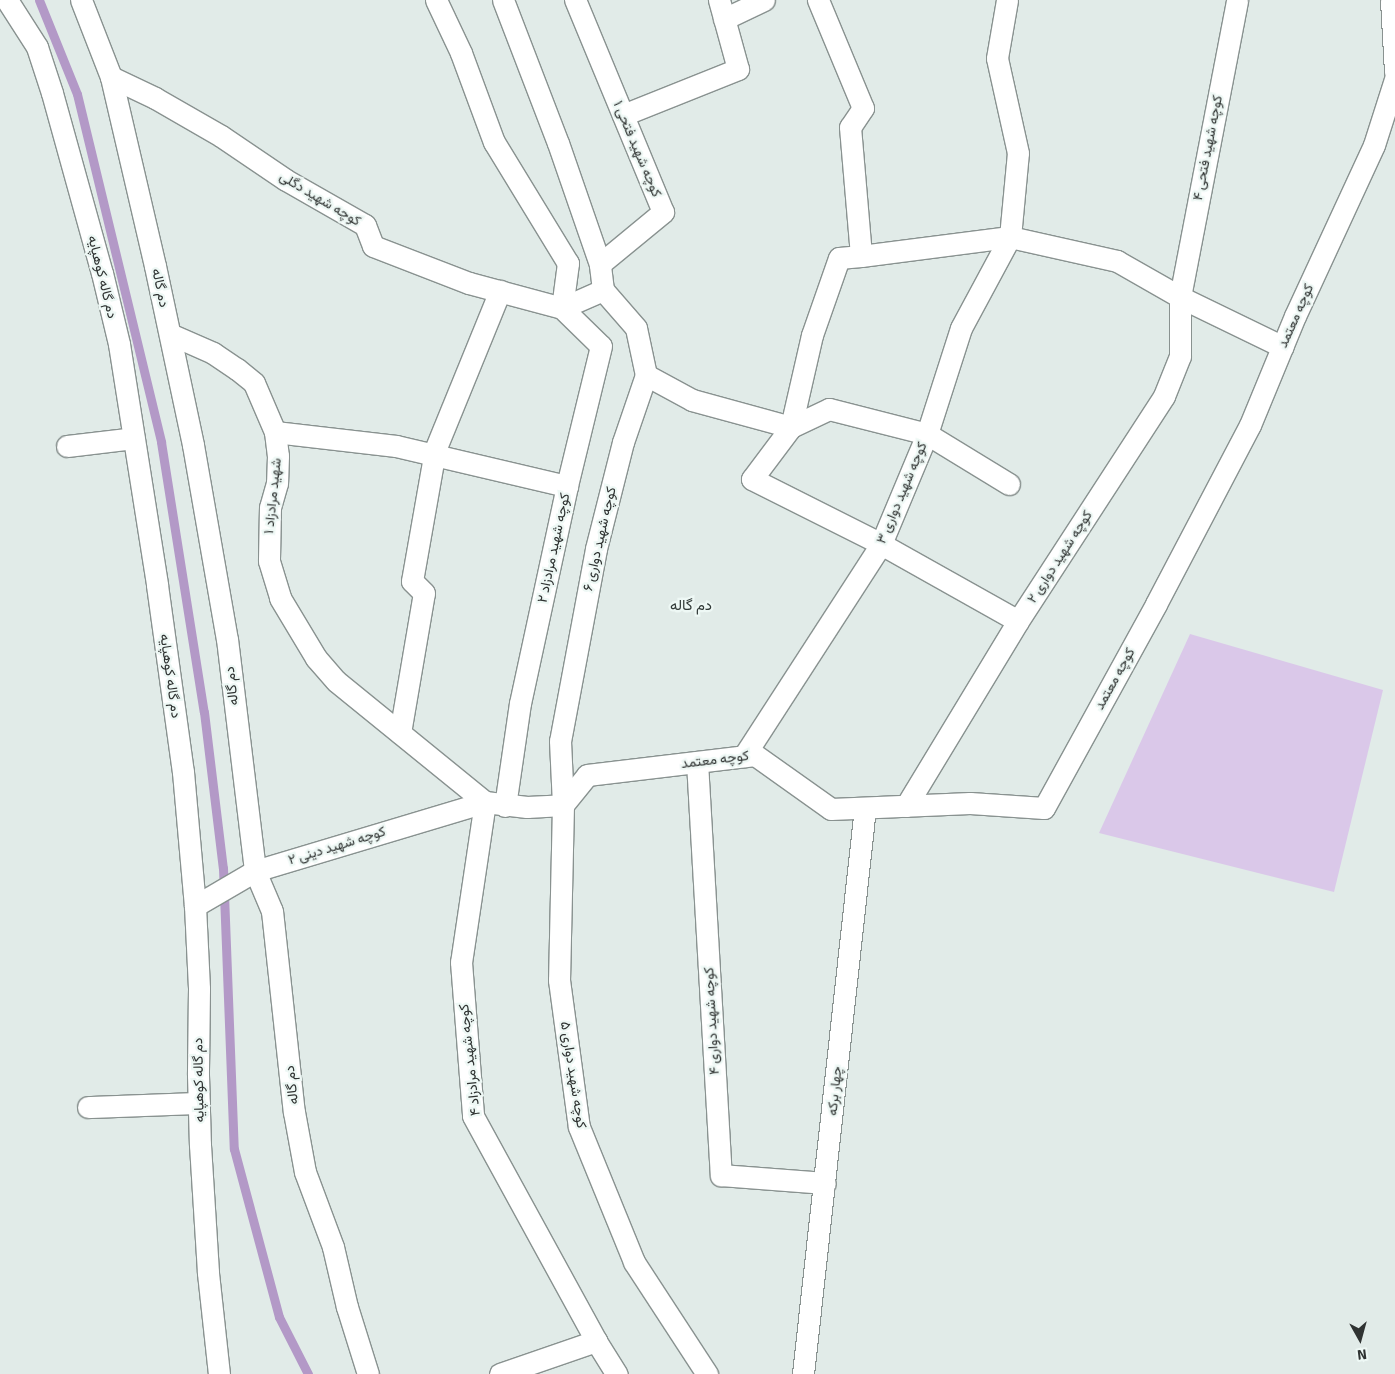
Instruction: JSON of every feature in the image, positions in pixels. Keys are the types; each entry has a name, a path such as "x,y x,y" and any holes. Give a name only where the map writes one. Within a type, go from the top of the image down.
{"street":[{"name":"دم گاله کوهپایه","path":"7,0 37,47 52,93 102,273 119,344 157,585 181,762 195,906 199,989 199,1103 208,1273 218,1374"},
{"name":"دم گاله","path":"81,0 111,77 170,334 193,445 227,639 255,871 272,911 294,1112 306,1172 333,1247 347,1307 368,1374"},
{"path":"436,0 461,53 494,142 568,263 562,308"},
{"path":"503,0 558,143 600,264 603,290 636,328 646,375 692,400 791,427 829,409 927,434 1010,484"},
{"name":"کوچه شهید فتحی ۱","path":"575,0 664,212 600,264"},
{"path":"624,115 738,69 722,9 764,0"},
{"path":"818,0 864,108 850,127 861,256"},
{"path":"1007,0 997,58 1018,153 1010,237"},
{"name":"کوچه شهید فتحی ۴","path":"1180,297 1237,0"},
{"path":"1391,0 1395,72"},
{"name":"کوچه شهید دگلی","path":"111,77 155,98 221,136 286,180 365,224 374,246 470,283 562,308"},
{"name":"کوچه معتمد","path":"563,805 587,775 755,754 831,809 970,803 1044,808 1156,604 1250,425 1374,145 1395,79"},
{"path":"1018,621 881,544 752,479 791,427 812,335 839,258 1010,237 1117,262 1180,297 1283,347"},
{"name":"کوچه شهید دواری ۳","path":"744,756 881,544 927,434 961,328 1010,237"},
{"path":"562,308 603,290"},
{"path":"400,733 424,594 412,581 434,456 500,291"},
{"name":"کوچه شهید دواری ۲","path":"906,806 1018,621 1164,396 1180,356 1180,297"},
{"name":"کوچه شهید مرادزاد ۲","path":"495,804 520,703 567,486 601,346 562,308"},
{"name":"شهید مرادزاد ۱","path":"170,334 213,353 237,368 254,383 275,432 277,483 270,507 268,561 280,598 299,633 331,675 400,733 495,804"},
{"name":"کوچه شهید دواری ۶","path":"563,805 560,741 595,558 624,442 646,375"},
{"path":"275,432 396,446 567,486"},
{"path":"66,446 134,438"},
{"name":"کوچه شهید دواری ۴","path":"697,762 720,1175 825,1182"},
{"name":"کوچه شهید دینی ۲","path":"195,906 255,871 495,804 563,805"},
{"name":"کوچه شهید مرادزاد ۴","path":"495,804 460,962 473,1116 596,1341 618,1374"},
{"name":"کوچه شهید دواری ۵","path":"563,805 559,980 579,1127 634,1262 707,1374"},
{"name":"چهار برکه","path":"803,1374 865,808"},
{"path":"88,1108 199,1103"},
{"path":"500,1374 596,1341"}],"shaded area":[{"path":"1190,634 1383,690 1334,892 1099,833"}],"waterway":[{"path":"39,0 77,94 161,442 204,712 223,868 234,1149 279,1317 308,1374"}],"district":[{"name":"دم گاله","path":"691,606"}]}
